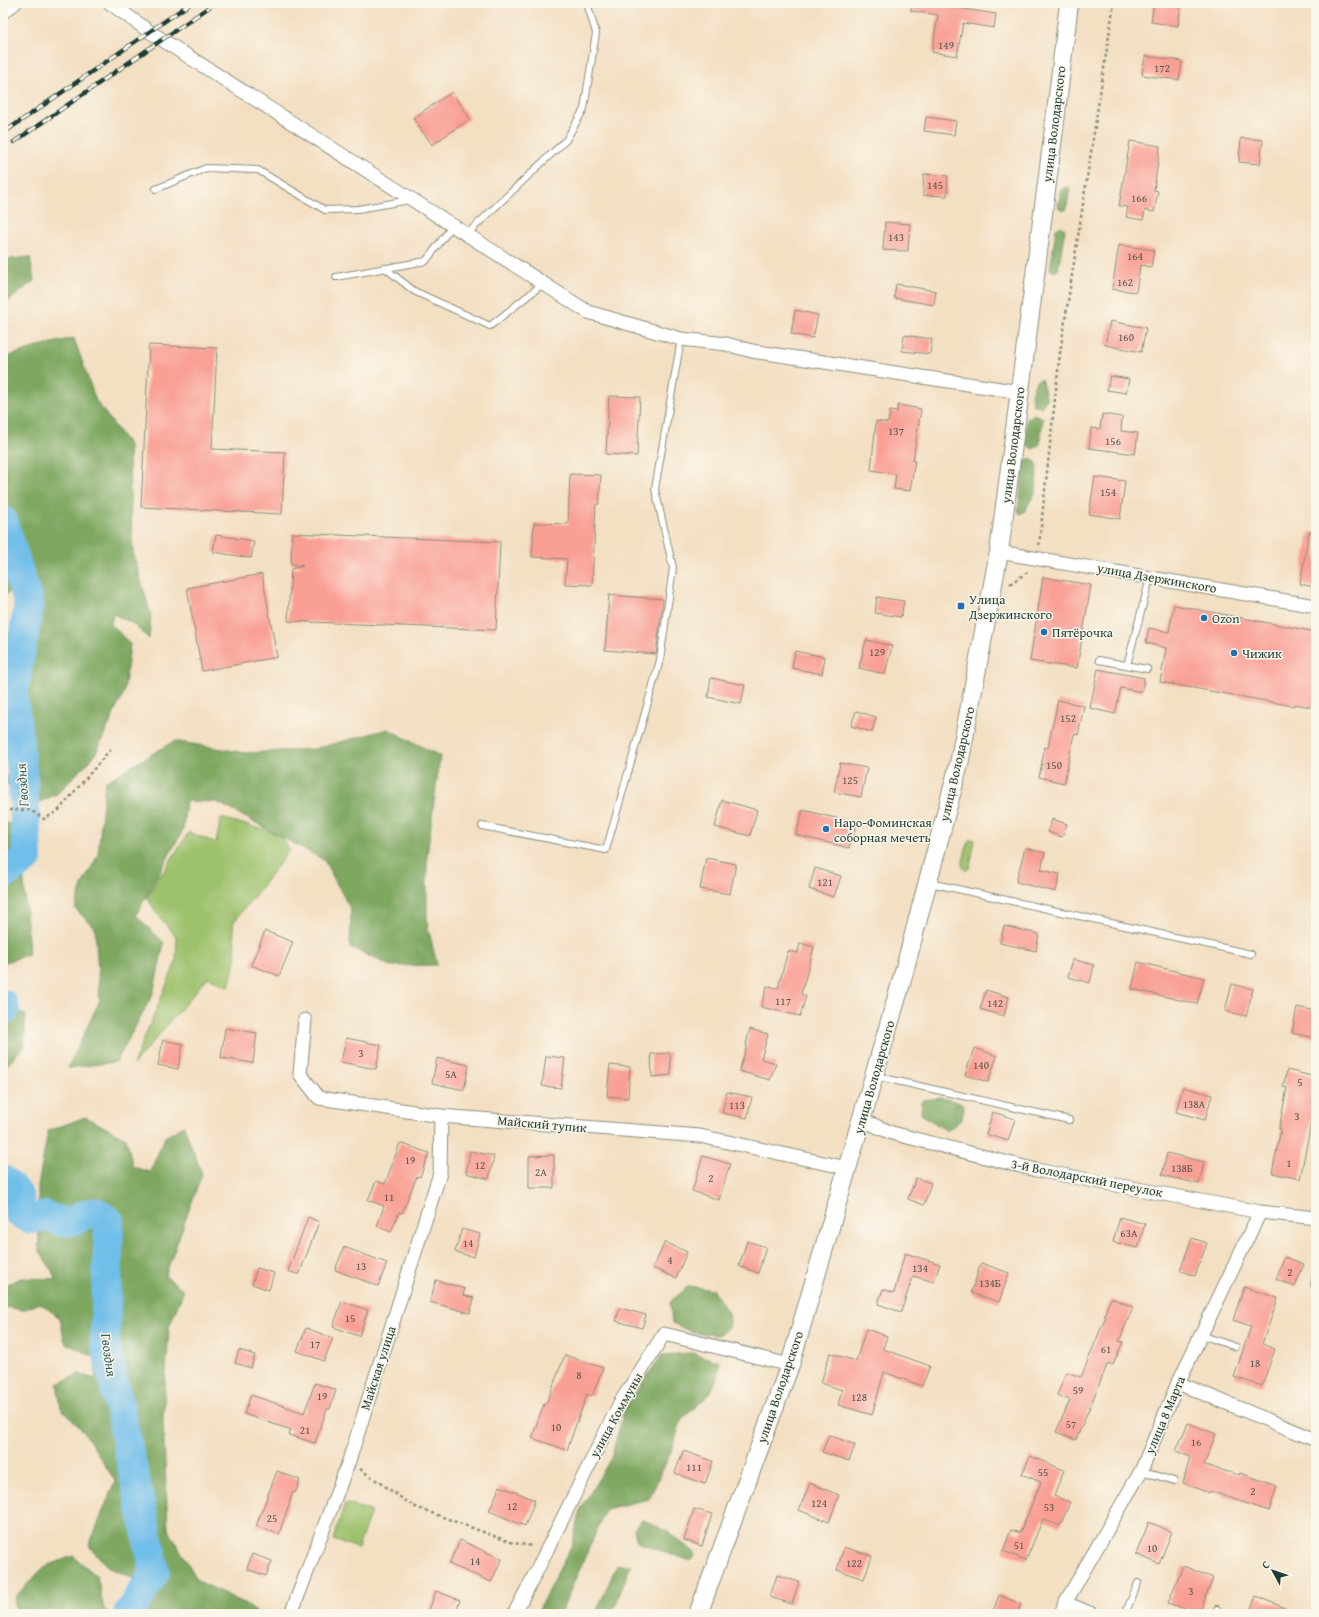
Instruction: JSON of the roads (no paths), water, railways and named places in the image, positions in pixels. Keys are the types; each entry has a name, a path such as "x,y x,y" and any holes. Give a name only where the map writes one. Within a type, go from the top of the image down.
{"main road":[{"name":"улица Володарского","path":"698,1614 790,1365 862,1120 959,764 999,552 1055,121 1068,3"}],"street":[{"path":"3,12 15,3"},
{"path":"110,3 121,12 588,312 681,339 726,344 752,351 1020,392"},
{"name":"улица Дзержинского","path":"999,552 1316,606"},
{"name":"Майский тупик","path":"305,1020 300,1074 319,1098 441,1116 700,1136 847,1168"},
{"name":"Майская улица","path":"291,1614 349,1461 440,1172 441,1116"},
{"name":"3-й Володарский переулок","path":"862,1120 892,1133 1036,1170 1260,1212 1316,1218"},
{"name":"улица 8 Марта","path":"1063,1609 1141,1471 1178,1383 1260,1212"},
{"name":"улица Коммуны","path":"514,1614 620,1404 664,1334 790,1365"},
{"path":"1178,1383 1316,1440"},
{"path":"1063,1609 1092,1614"}],"lane":[{"path":"121,12 131,3"},
{"path":"467,234 566,140 584,109 596,33 587,3"},
{"path":"156,189 206,168 258,170 325,210 358,208 413,199"},
{"path":"336,277 426,261 453,225"},
{"path":"385,268 414,291 490,326 544,284"},
{"path":"482,826 606,850 660,660 673,568 655,489 681,339"},
{"path":"1128,665 1150,577"},
{"path":"1099,660 1147,669"},
{"path":"928,882 1251,954"},
{"path":"874,1076 1069,1120"},
{"path":"1314,1284 1316,1276"},
{"path":"1201,1335 1236,1347"},
{"path":"1141,1471 1174,1481"},
{"path":"1125,1614 1138,1583"}],"waterway":[{"name":"Гвоздня","path":"3,521 29,604 13,694 23,780 27,858 3,875"},
{"name":"Гвоздня","path":"3,1004 5,1010 3,1011"},
{"name":"Гвоздня","path":"3,1180 15,1190 19,1198 19,1213 31,1219 46,1216 62,1222 74,1221 81,1216 96,1212 109,1221 105,1342 155,1572 128,1614"}],"railway":[{"path":"6,131 191,3"},
{"path":"14,142 215,3"}],"place":[{"name":"Улица Дзержинского","path":"961,606"},
{"name":"Ozon","path":"1204,618"},
{"name":"Пятёрочка","path":"1044,632"},
{"name":"Чижик","path":"1234,653"},
{"name":"Наро-Фоминская соборная мечеть","path":"826,829"}]}
